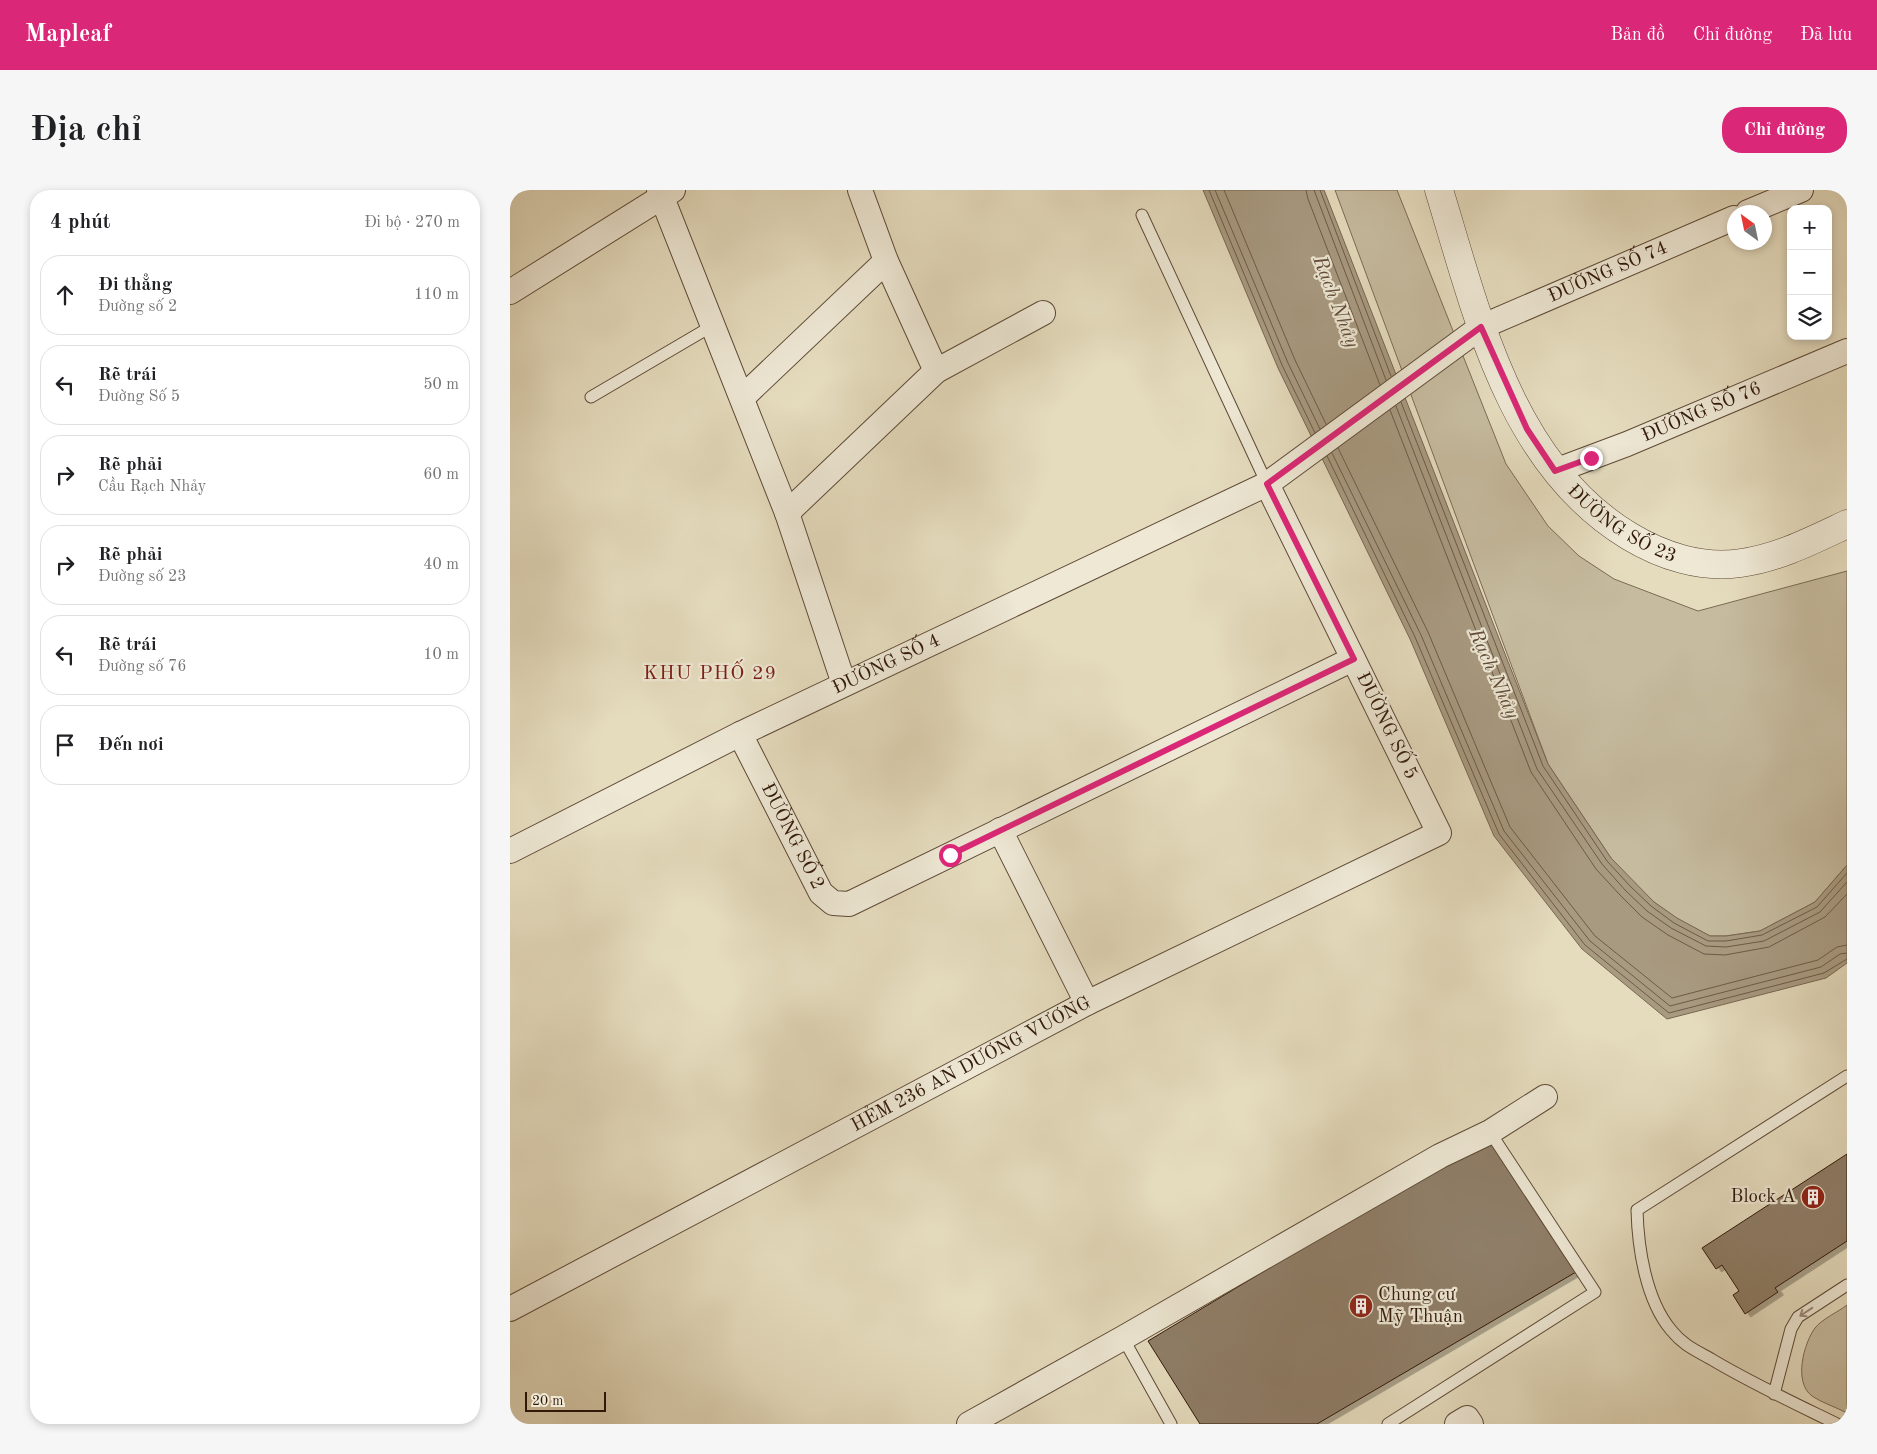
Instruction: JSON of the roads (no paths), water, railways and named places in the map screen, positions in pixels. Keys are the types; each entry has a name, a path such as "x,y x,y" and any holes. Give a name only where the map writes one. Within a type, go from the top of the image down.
{"street":[{"path":"860,190 886,260 936,371"},
{"name":"ĐƯỜNG SỐ 23","path":"1439,190 1481,327 1527,429 1555,471 1582,500 1615,528 1648,548 1683,560 1720,564 1761,560 1794,549 1847,524"},
{"path":"1765,205 1801,190"},
{"path":"510,292 665,193 712,326 742,396 787,513 844,684"},
{"name":"ĐƯỜNG SỐ 74","path":"1289,469 1481,327 1727,221"},
{"path":"742,396 886,260"},
{"path":"787,513 936,371 1043,313"},
{"name":"ĐƯỜNG SỐ 76","path":"1555,471 1627,444 1847,351"},
{"name":"ĐƯỜNG SỐ 4","path":"510,851 740,734 1267,484 1289,469"},
{"name":"ĐƯỜNG SỐ 5","path":"1267,484 1439,833"},
{"name":"ĐƯỜNG SỐ 2","path":"740,734 822,892 833,903 849,904 1354,659"},
{"path":"1000,830 1087,1003"},
{"name":"HẺM 236 AN DƯƠNG VƯƠNG","path":"510,1309 1087,1003 1439,833"},
{"path":"968,1424 1123,1338 1440,1156 1490,1132 1546,1097"},
{"path":"1458,1424 1467,1418 1471,1424"}],"lane":[{"path":"1142,215 1267,484"},
{"path":"592,397 712,326"},
{"path":"1837,1424 1774,1394 1688,1348 1670,1329 1657,1306 1648,1281 1638,1236 1637,1210 1847,1076"},
{"path":"1388,1424 1595,1292 1490,1132"},
{"path":"1774,1394 1791,1329 1798,1317 1847,1285"},
{"path":"1123,1338 1171,1424"}],"water":[{"name":"Rạch Nhảy","path":"1203,190 1324,190 1548,764 1611,858 1654,902 1677,918 1710,936 1726,936 1760,931 1815,902 1847,865 1847,963 1826,978 1667,1019 1582,949 1494,836 1410,639 1278,368"}],"place":[{"name":"Block A","path":"1813,1197"},
{"name":"Chung cư Mỹ Thuận","path":"1361,1306"}],"district":[{"name":"KHU PHỐ 29","path":"710,674"}]}
